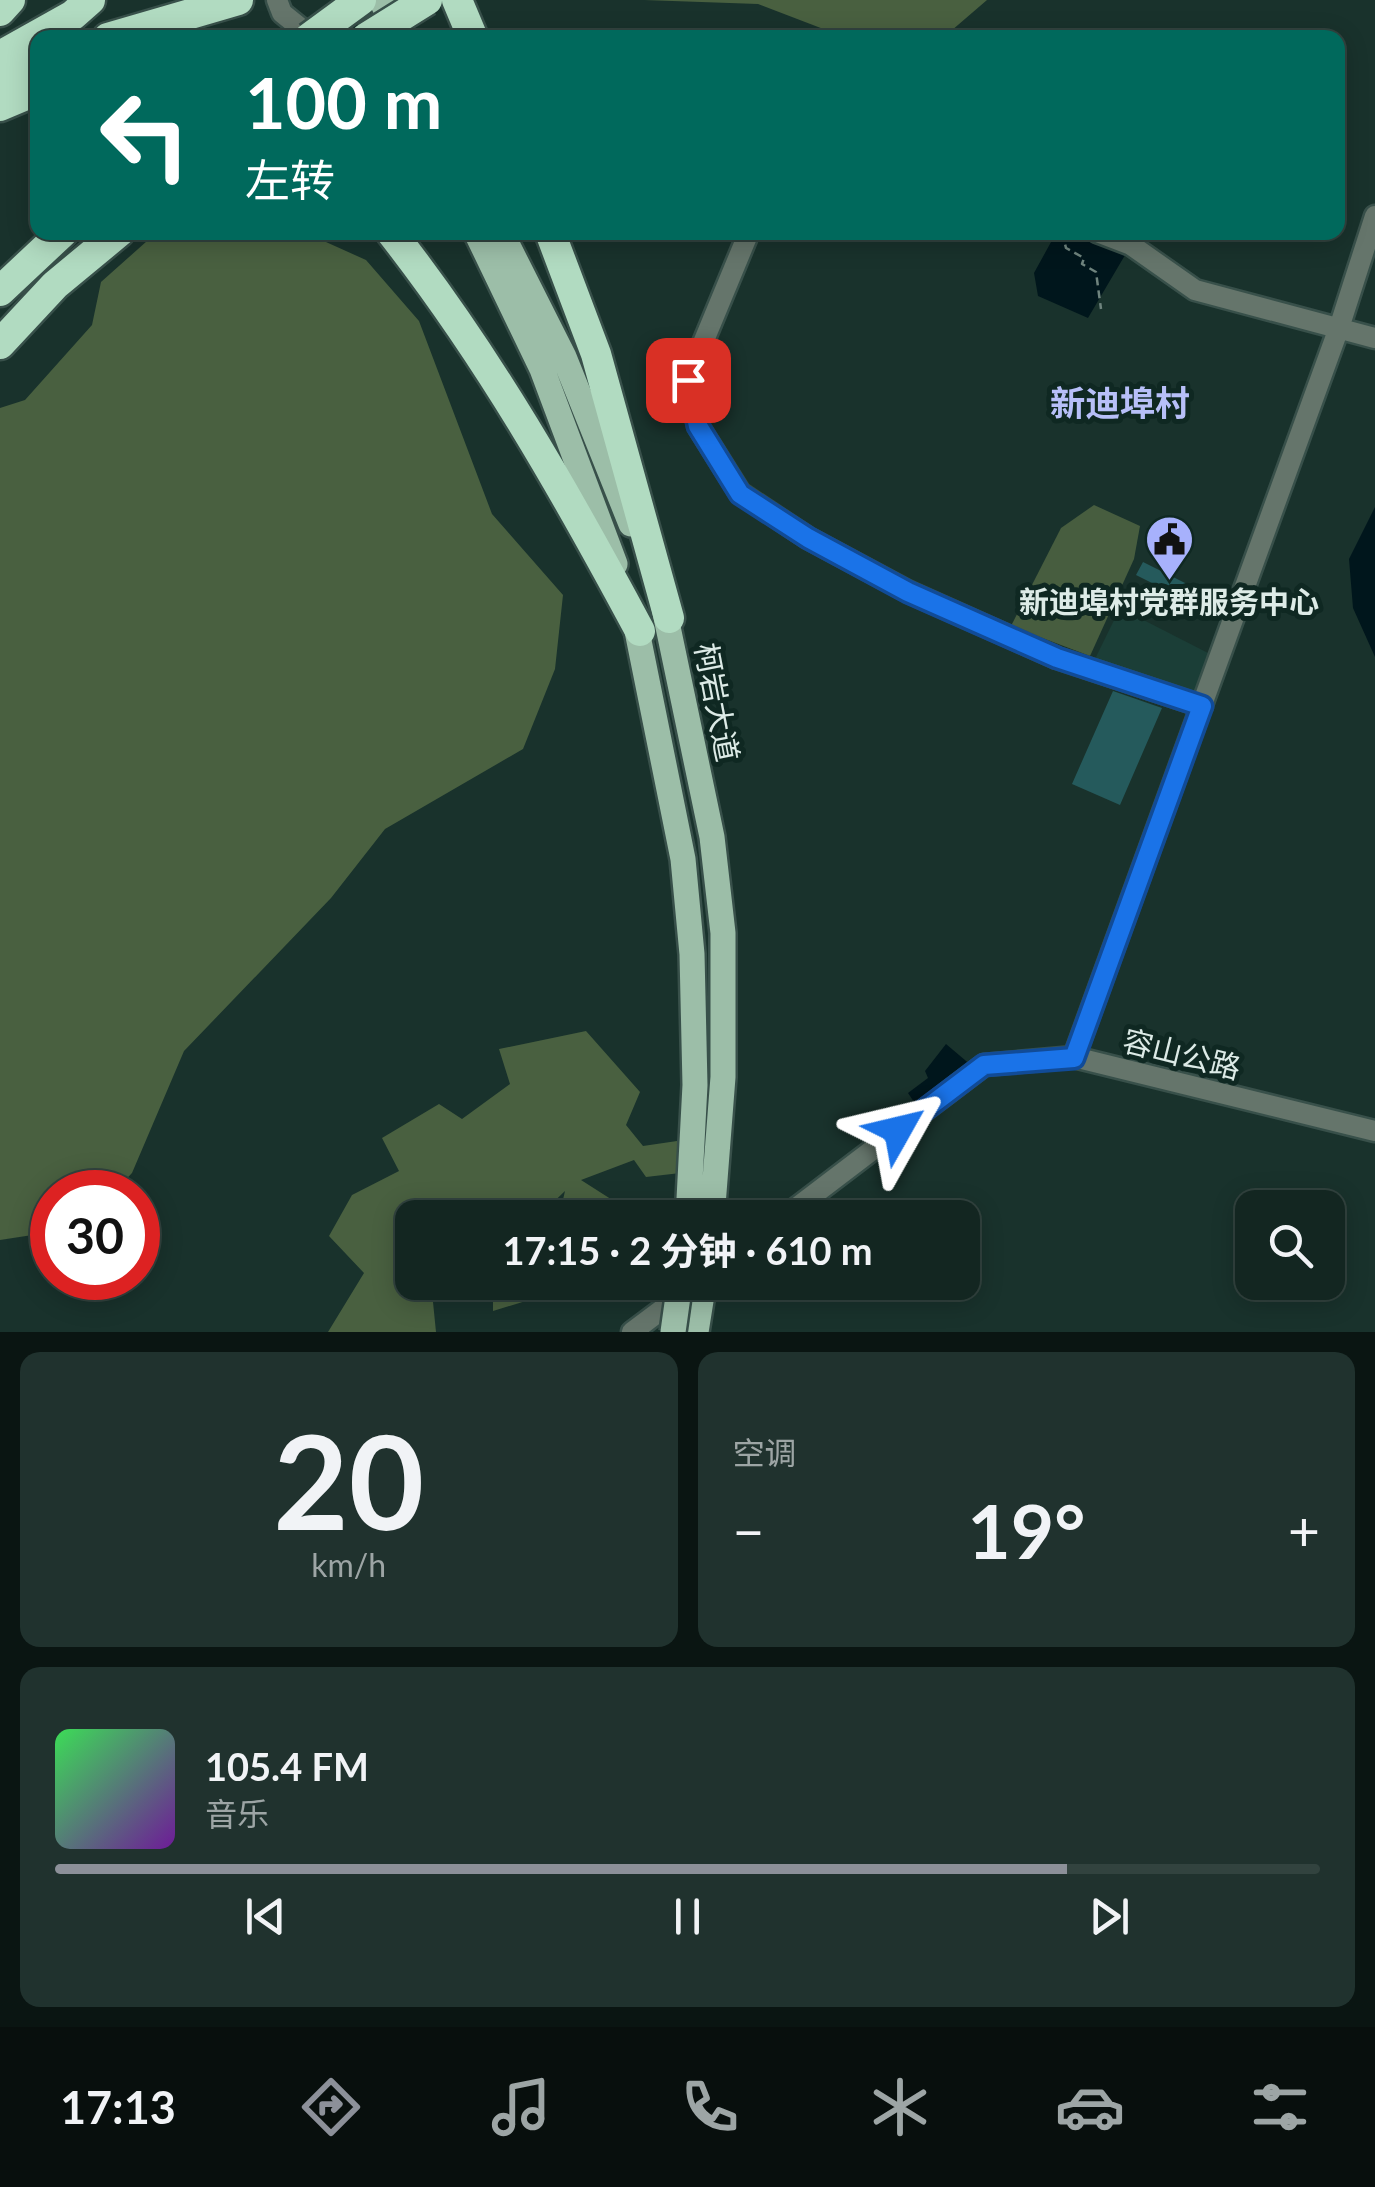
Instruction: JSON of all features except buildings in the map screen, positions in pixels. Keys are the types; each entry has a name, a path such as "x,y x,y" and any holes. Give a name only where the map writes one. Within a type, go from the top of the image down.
{"highway":[{"path":"0,11 10,0"},
{"path":"46,30 90,0"},
{"path":"133,30 238,0"},
{"path":"321,30 359,0"},
{"path":"379,30 427,0"},
{"path":"456,0 469,30"},
{"path":"0,56 30,39"},
{"path":"0,81 30,68"},
{"path":"0,106 30,93"},
{"path":"0,292 53,240"},
{"path":"0,344 55,285 108,240"},
{"path":"397,240 455,314 524,419 640,631"},
{"path":"553,240 596,354 669,618"}],"main road":[{"path":"359,0 373,30"},
{"path":"381,0 396,30"},
{"path":"480,240 542,369 640,631 683,859 692,954 696,1085 689,1200"},
{"name":"柯岩大道","path":"504,240 564,357 669,618 712,837 723,932 723,1077 713,1200"},
{"path":"683,1300 688,1331"},
{"path":"688,1331 696,1300"}],"street":[{"path":"277,0 282,14 301,30"},
{"path":"1074,1058 1338,331 1375,216"},
{"path":"746,240 688,380 698,426 740,494 808,538 908,592 1057,658 1202,706"},
{"path":"1118,240 1196,290 1375,338"},
{"name":"容山公路","path":"807,1200 984,1065 1074,1058 1375,1131"},
{"path":"632,1332 676,1300"}],"path":[{"path":"1064,240 1066,248 1084,258 1082,264 1096,272 1101,309"}],"shaded area":[{"path":"1052,240 1097,240 1128,250 1088,318 1038,296 1034,273"},
{"path":"1375,507 1375,657 1353,608 1349,559"},
{"path":"1120,608 1210,654 1196,691 1095,659"},
{"path":"946,1044 972,1066 916,1105 908,1093 928,1078 925,1071"}],"green space":[{"path":"644,0 987,0 952,30 826,30 758,4"},
{"path":"148,240 322,240 366,260 419,321 492,514 563,595 555,669 523,749 385,829 331,898 184,1051 133,1170 30,1170 30,1235 0,1240 0,408 25,400 92,325 101,282"},
{"path":"1094,505 1140,526 1134,559 1090,656 1011,626 1061,528"},
{"path":"586,1031 640,1092 626,1125 643,1146 677,1141 689,1172 646,1177 634,1160 581,1180 612,1200 563,1200 565,1191 556,1200 395,1200 395,1300 438,1300 433,1302 436,1332 328,1332 364,1273 329,1236 352,1195 399,1171 382,1138 439,1104 462,1119 510,1084 499,1049"},
{"path":"493,1300 529,1300 493,1311"}],"place":[{"name":"新迪埠村党群服务中心","path":"1169,582"}],"district":[{"name":"新迪埠村","path":"1120,402"}],"route":[{"path":"688,380 698,426 740,494 808,538 908,592 1057,658 1202,706 1074,1058 984,1065 898,1130"}]}
